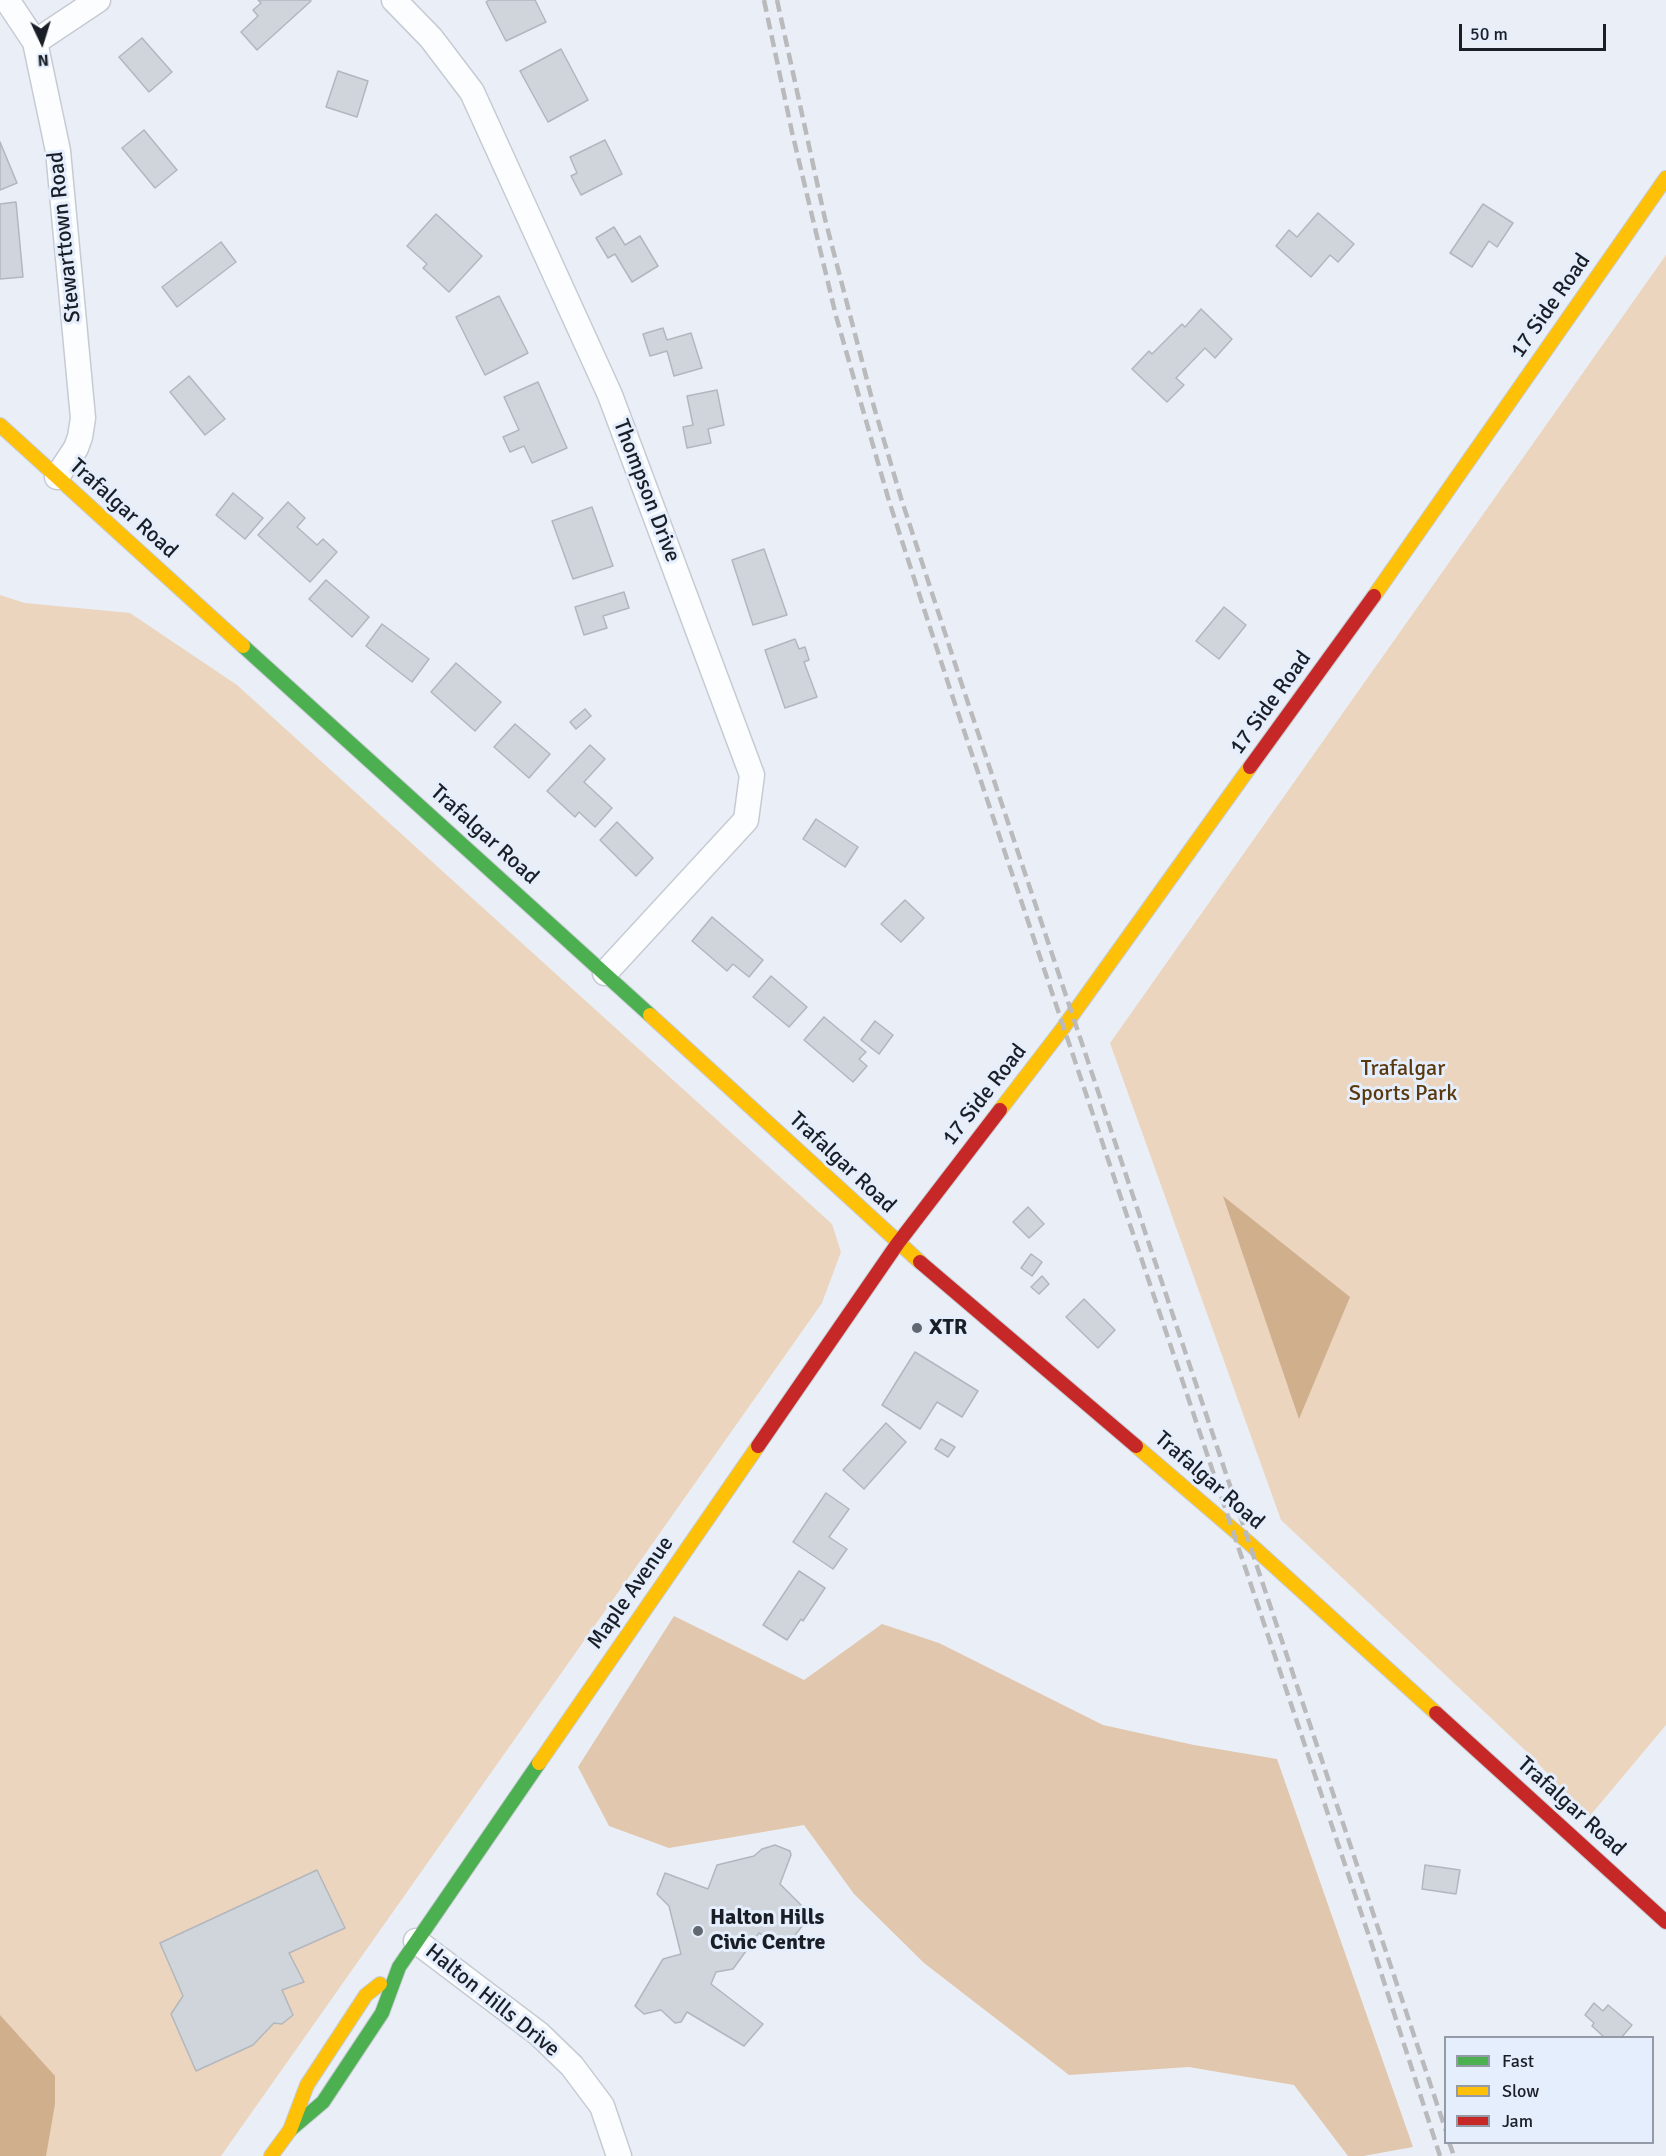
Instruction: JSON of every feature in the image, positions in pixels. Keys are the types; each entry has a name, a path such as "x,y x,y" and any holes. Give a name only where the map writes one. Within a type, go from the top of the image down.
{"main road":[{"name":"17 Side Road","path":"898,1243 1064,1028 1441,502 1666,178"},
{"name":"Trafalgar Road","path":"0,425 605,973 898,1243 1249,1543 1666,1922"},
{"name":"Maple Avenue","path":"271,2156 290,2130 323,2102 363,2044 382,2013 399,1967 416,1941 898,1243"},
{"name":"Maple Avenue","path":"290,2130 308,2085 366,1995 399,1967"}],"street":[{"name":"Stewarttown Road","path":"7,0 35,42 58,150 83,418 80,437 57,477"},
{"path":"35,42 98,0"},
{"name":"Thompson Drive","path":"394,0 431,38 472,92 610,395 752,775 746,820 605,973"},
{"name":"Halton Hills Drive","path":"416,1941 539,2034 572,2066 602,2106 619,2156"}],"green space":[{"name":"Trafalgar Sports Park","path":"1666,255 1666,1725 1589,1817 1527,1752 1281,1520 1110,1043"},
{"path":"0,595 25,603 130,613 237,685 832,1224 841,1252 822,1303 221,2156 0,2156"}],"shaded area":[{"path":"1223,1196 1350,1297 1299,1419"},
{"path":"674,1616 804,1680 882,1624 939,1643 1103,1725 1194,1745 1277,1759 1413,2147 1363,2156 1348,2156 1294,2085 1189,2067 1069,2075 924,1963 854,1894 804,1825 669,1848 609,1826 578,1767"},
{"path":"0,2015 55,2076 55,2104 46,2156 0,2156"}],"building":[{"path":"258,0 311,1 257,50 241,32 258,16 253,10 261,3"},
{"path":"489,0 535,0 546,22 506,41 486,2"},
{"path":"142,38 172,72 149,92 119,57"},
{"path":"561,49 588,100 548,122 520,71"},
{"path":"338,71 368,81 357,117 326,107"},
{"path":"144,130 177,170 155,188 122,148"},
{"path":"605,140 622,174 581,195 571,176 577,173 570,157"},
{"path":"0,142 17,183 0,190"},
{"path":"16,202 23,277 0,279 0,204"},
{"path":"1483,204 1513,223 1497,247 1489,241 1472,267 1450,253"},
{"path":"1318,213 1354,244 1338,262 1330,255 1311,277 1276,246 1289,230 1297,237"},
{"path":"436,214 482,256 449,292 423,268 427,264 407,246"},
{"path":"614,227 625,245 640,236 658,266 632,282 615,254 608,258 596,238"},
{"path":"221,242 236,262 177,307 162,287"},
{"path":"499,296 528,353 485,375 456,317"},
{"path":"1201,309 1232,339 1215,358 1205,348 1176,378 1184,385 1167,402 1132,369 1149,351 1152,354 1182,324 1185,327"},
{"path":"663,328 667,340 691,333 702,368 674,376 667,351 650,356 643,334"},
{"path":"189,376 225,419 205,435 170,392"},
{"path":"538,382 567,448 532,463 524,446 510,452 503,437 519,430 504,397"},
{"path":"717,390 724,425 708,429 711,443 687,448 683,427 693,425 687,396"},
{"path":"233,493 263,518 245,539 216,515"},
{"path":"288,502 305,518 297,527 317,545 323,539 337,552 310,582 258,535"},
{"path":"592,507 613,566 573,579 552,521"},
{"path":"764,549 787,615 753,625 732,560"},
{"path":"326,580 369,617 352,637 309,599"},
{"path":"624,592 629,608 603,616 607,628 584,635 575,607"},
{"path":"1224,607 1246,625 1219,659 1196,641"},
{"path":"382,624 429,659 412,682 366,646"},
{"path":"795,639 799,649 805,647 809,660 804,662 817,697 785,708 765,650"},
{"path":"456,663 501,702 475,731 431,692"},
{"path":"585,709 591,716 576,729 570,722"},
{"path":"515,724 550,754 529,778 494,747"},
{"path":"590,745 605,759 584,782 612,808 595,827 579,812 575,817 547,791"},
{"path":"816,819 858,847 845,867 803,839"},
{"path":"617,822 653,858 636,876 600,840"},
{"path":"905,900 924,918 901,942 881,924"},
{"path":"712,917 763,960 749,977 733,964 727,971 692,941"},
{"path":"771,976 807,1007 789,1027 753,997"},
{"path":"824,1017 866,1052 859,1059 867,1066 853,1082 804,1040"},
{"path":"875,1021 893,1035 879,1054 861,1040"},
{"path":"1028,1207 1044,1224 1029,1238 1013,1222"},
{"path":"1031,1254 1042,1262 1032,1276 1021,1268"},
{"path":"1042,1276 1049,1284 1039,1294 1031,1287"},
{"path":"1084,1299 1115,1330 1098,1348 1066,1317"},
{"path":"915,1352 978,1391 962,1417 937,1402 920,1429 882,1405"},
{"path":"886,1423 906,1442 864,1489 843,1470"},
{"path":"941,1439 955,1447 948,1457 935,1449"},
{"path":"826,1493 849,1509 829,1537 847,1549 833,1569 793,1542"},
{"path":"799,1571 825,1588 787,1640 763,1625"},
{"path":"775,1845 790,1851 791,1855 780,1884 811,1915 784,1949 759,1933 733,1969 716,1972 711,1984 763,2024 744,2046 687,2012 681,2022 675,2023 661,2010 644,2014 635,2006 663,1959 681,1954 669,1906 657,1894 665,1873 708,1889 717,1865 754,1856 762,1849"},
{"path":"1425,1865 1460,1870 1456,1894 1422,1889"},
{"path":"317,1870 345,1928 289,1953 304,1982 282,1990 293,2015 282,2024 274,2023 253,2045 196,2071 171,2014 183,1996 160,1943"},
{"path":"1594,2003 1603,2011 1608,2005 1632,2025 1623,2036 1603,2036 1585,2015"}],"railway":[{"path":"764,0 792,132 836,316 889,501 1375,1954 1440,2156"},
{"path":"777,0 825,219 874,407 901,498 1444,2125"},
{"path":"1450,2144 1454,2156"}],"traffic: fast":[{"path":"243,646 650,1015"},
{"path":"290,2130 323,2102 382,2013 399,1967 539,1763"}],"traffic: slow":[{"path":"1374,596 1666,178"},
{"path":"0,425 243,646"},
{"path":"1000,1110 1063,1028 1250,767"},
{"path":"650,1015 920,1262"},
{"path":"539,1763 758,1446"},
{"path":"1136,1446 1249,1543 1436,1713"},
{"path":"271,2156 290,2130 307,2085 366,1995 380,1984"}],"traffic: jam":[{"path":"1250,767 1374,596"},
{"path":"758,1446 898,1243 1000,1110"},
{"path":"920,1262 1136,1446"},
{"path":"1436,1713 1666,1922"}],"place":[{"name":"XTR","path":"917,1328"},
{"name":"Halton Hills Civic Centre","path":"698,1931"}]}
